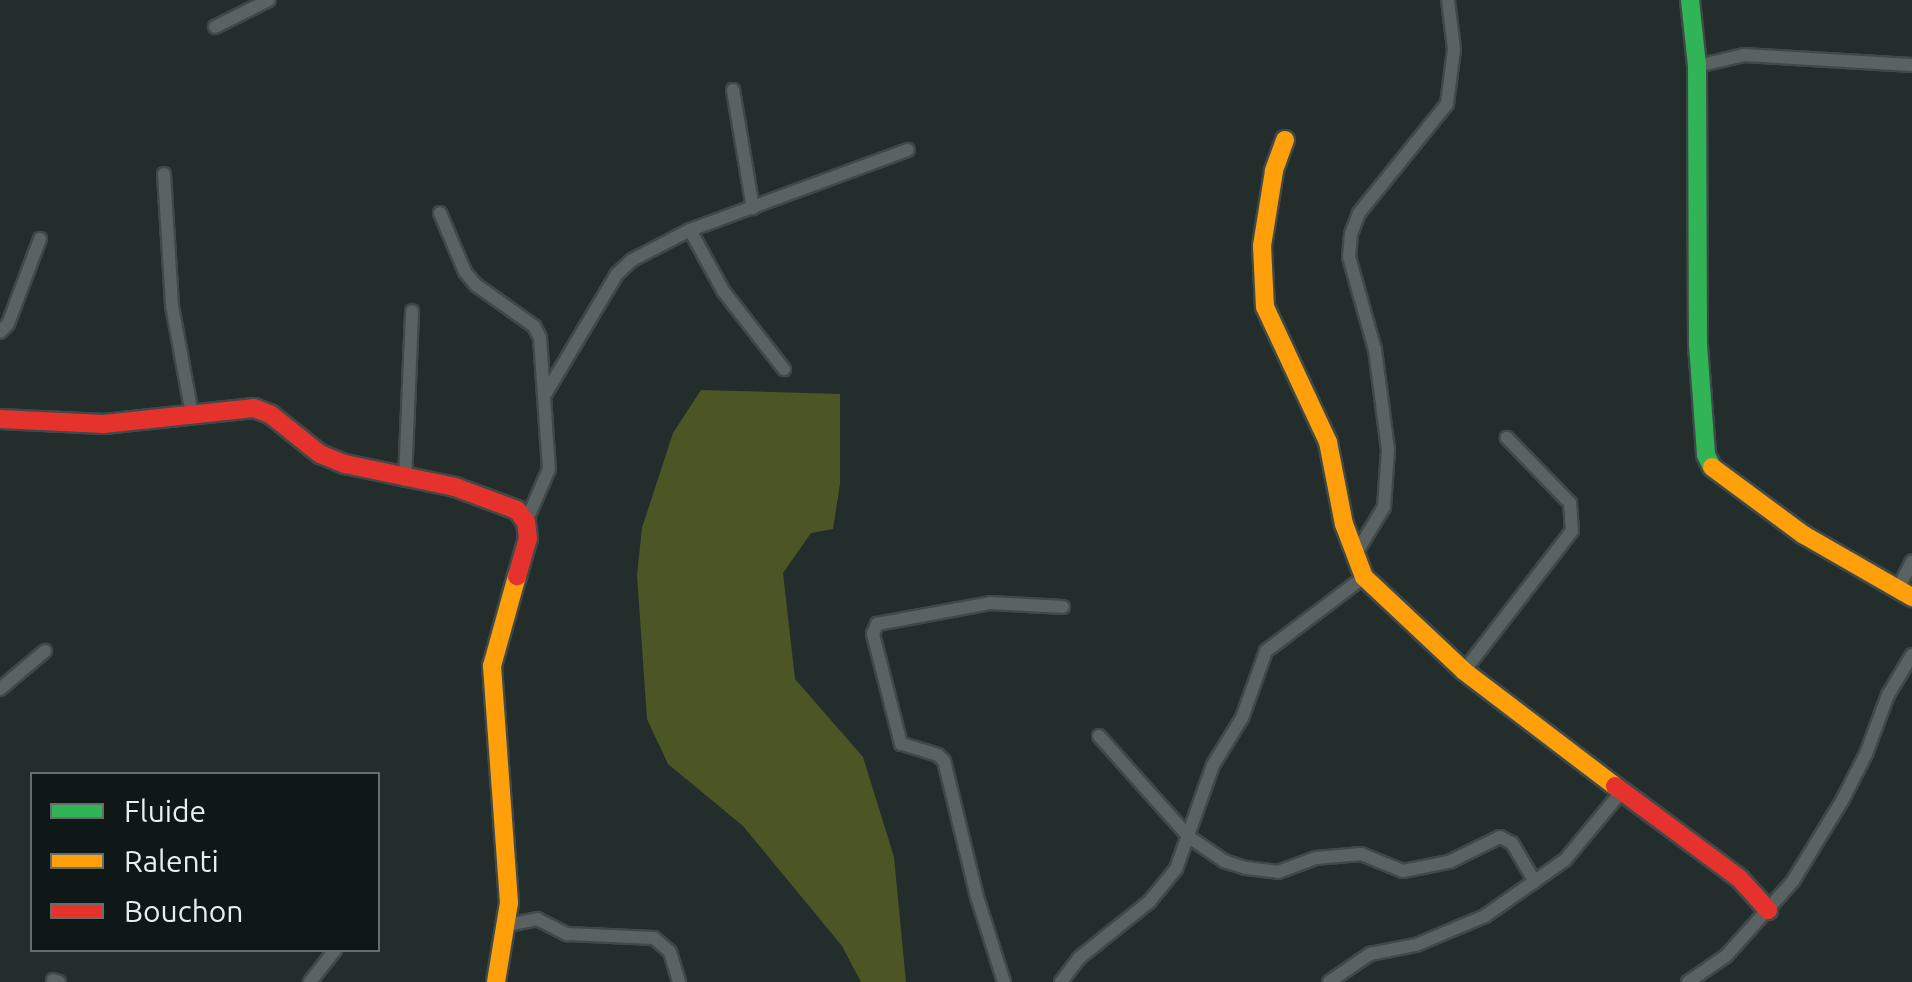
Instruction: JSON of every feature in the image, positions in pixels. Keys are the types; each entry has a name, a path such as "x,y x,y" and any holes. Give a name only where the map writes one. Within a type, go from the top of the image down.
{"street":[{"path":"215,27 269,0"},
{"path":"1355,555 1384,507 1388,450 1375,350 1349,257 1352,234 1370,198 1447,104 1454,48 1448,0"},
{"path":"1690,0 1697,66 1698,344 1706,455 1712,468 1732,486 1804,535 1905,593 1912,561"},
{"path":"1697,66 1744,54 1912,65"},
{"path":"733,90 753,208"},
{"path":"1285,140 1274,171 1262,246 1265,307 1328,442 1364,578 1464,670 1666,828 1740,879 1768,910"},
{"path":"546,393 617,274 632,260 690,230 908,150"},
{"path":"164,174 172,306 192,414"},
{"path":"440,213 465,272 476,285 534,326 540,338 549,469 526,522"},
{"path":"690,230 724,292 784,368"},
{"path":"0,332 8,324 40,239"},
{"path":"405,480 412,311"},
{"path":"0,419 104,424 254,408 270,414 320,454 368,472 473,492 517,510 526,522 528,538 492,666 507,855 507,925 496,982"},
{"path":"1464,670 1572,531 1570,503 1506,438"},
{"path":"1061,982 1080,958 1165,885 1185,853 1213,765 1242,718 1266,651 1364,578"},
{"path":"1004,982 976,897 944,761 938,755 901,744 873,634 878,624 990,602 1063,607"},
{"path":"0,689 45,651"},
{"path":"1688,982 1726,956 1768,910 1823,836 1866,754 1888,695 1912,655"},
{"path":"1099,736 1189,836 1224,861 1278,872 1316,858 1361,854 1403,870 1425,868 1504,838 1534,882"},
{"path":"1329,982 1370,954 1416,945 1459,929 1534,882 1565,860 1622,791"},
{"path":"507,925 537,919 567,934 654,938 670,952 679,982"},
{"path":"310,982 333,952"}],"green space":[{"path":"701,390 840,394 840,484 833,529 811,533 783,573 795,679 863,757 894,857 906,982 861,982 842,946 743,826 668,764 647,719 637,575 642,528 673,433"}],"traffic: fast":[{"path":"1690,0 1697,66 1698,345 1706,455 1712,467"}],"traffic: slow":[{"path":"1285,140 1274,171 1262,246 1265,307 1328,442 1344,524 1364,577 1464,671 1615,786"},
{"path":"1712,467 1804,535 1912,597"},
{"path":"496,982 509,903 492,666 517,576"}],"traffic: jam":[{"path":"0,419 104,424 254,408 270,414 320,454 345,464 455,487 517,510 526,522 528,538 517,576"},
{"path":"1615,786 1740,879 1768,910"}]}
